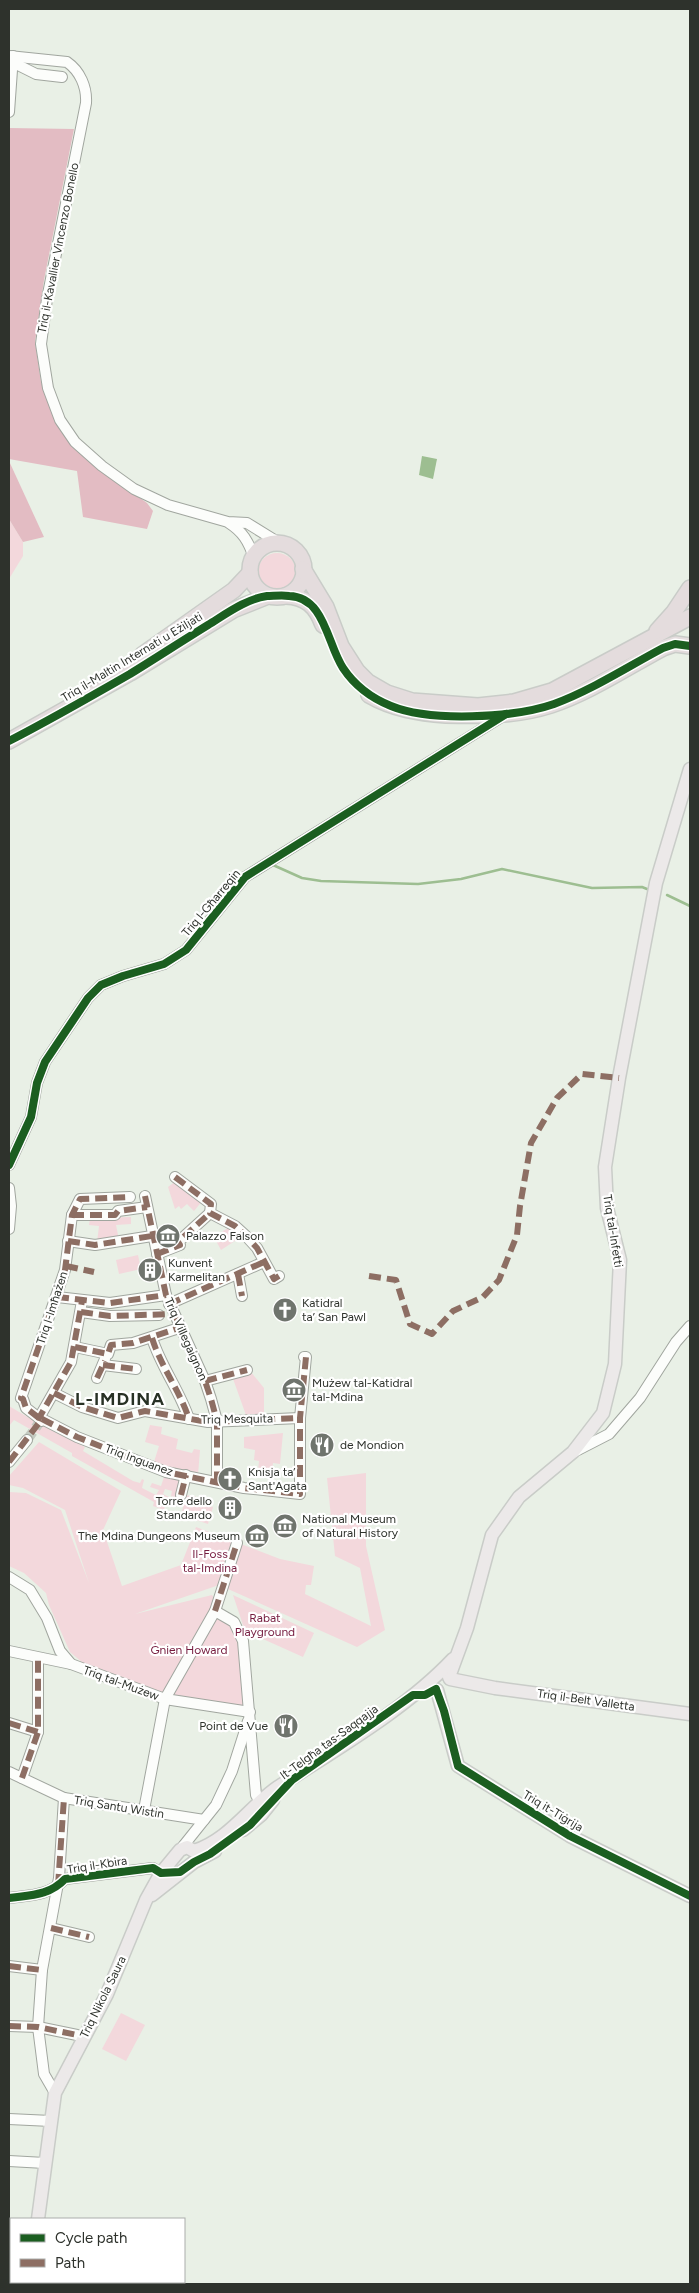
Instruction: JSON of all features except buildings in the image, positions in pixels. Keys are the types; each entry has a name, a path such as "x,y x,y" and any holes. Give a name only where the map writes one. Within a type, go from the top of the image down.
{"highway":[{"path":"690,617 552,691 514,702 478,706 412,702 387,693 368,682 357,671 341,646 326,606 304,569 299,555 288,546 280,544 265,546 254,557 250,572 256,587 268,596 304,599 315,609 343,668 358,686 371,696 409,711 464,716 506,714 534,710 578,694 663,648 675,644 690,646"},
{"path":"286,596 299,585 304,569"},
{"name":"Triq il-Maltin Internati u Eżiljati","path":"9,732 126,666 234,590 250,572"},
{"path":"649,639 674,612 690,588"},
{"name":"Triq il-Maltin Internati u Eżiljati","path":"9,741 130,673 233,610 268,596"}],"main road":[{"name":"Triq tal-Infetti","path":"443,1683 458,1653 467,1628 492,1535 519,1496 573,1452 602,1413 616,1364 620,1260 607,1208 605,1167 618,1078 656,883 690,769"},
{"name":"Triq il-Belt Valletta","path":"443,1683 481,1686 690,1714"},
{"name":"It-Telgħa tas-Saqqajja","path":"190,1862 204,1848 242,1821 278,1788 413,1695 425,1695 443,1683"},
{"name":"Triq it-Tiġrija","path":"443,1683 444,1711 458,1766 570,1836 690,1896"},
{"name":"It-Telgħa tas-Saqqajja","path":"190,1862 210,1854 250,1825 292,1780"},
{"path":"178,1853 180,1863 190,1862"},
{"name":"Triq Nikola Saura","path":"38,2218 55,2093 107,1994 146,1900 161,1873 178,1853"},
{"path":"161,1873 190,1862"},
{"name":"Triq Nikola Saura","path":"146,1900 190,1862"}],"street":[{"path":"9,112 11,60 36,74 62,77"},
{"name":"Triq il-Kavallier Vincenzo Bonello","path":"11,60 67,62 77,71 82,81 86,103 47,298 40,344 46,380 60,420 74,442 118,478 142,494 168,505 228,522 246,523 280,544"},
{"path":"228,522 240,530 247,538 254,557"},
{"name":"Triq l-Għarreqin","path":"9,1165 31,1117 37,1083 44,1062 88,998 101,985 122,976 164,964 186,950 245,877 506,714"},
{"path":"464,716 469,718 471,723 468,738"},
{"path":"157,1254 180,1246 178,1242 210,1213 211,1204 175,1178"},
{"path":"9,1188 11,1206 9,1229"},
{"name":"Triq Villegaignon","path":"145,1196 167,1309 180,1328 205,1381 217,1421 217,1482"},
{"path":"130,1197 80,1199 72,1215 114,1215 118,1211 147,1207"},
{"path":"210,1213 235,1226 257,1248 274,1279 279,1276"},
{"name":"Triq l-Imħażen","path":"21,1398 65,1270 72,1215"},
{"path":"68,1241 95,1245 152,1236"},
{"path":"80,1312 110,1316 167,1309 264,1262"},
{"path":"238,1274 242,1296"},
{"path":"56,1296 82,1301 167,1309"},
{"path":"40,1420 71,1362 82,1301"},
{"path":"573,1452 609,1434 640,1398 676,1342 690,1326"},
{"path":"97,1378 111,1345 133,1343 180,1328"},
{"path":"152,1338 160,1358 182,1398 189,1419"},
{"path":"75,1347 108,1354"},
{"path":"300,1418 306,1357 304,1357"},
{"path":"103,1364 136,1369"},
{"path":"205,1381 247,1370"},
{"name":"Triq Mesquita","path":"54,1394 82,1407 118,1418 145,1411 208,1422 300,1418"},
{"name":"Triq Inguanez","path":"21,1398 26,1408 40,1420 77,1437 166,1472 252,1490 300,1494 300,1418"},
{"path":"9,1462 26,1440"},
{"path":"181,1494 186,1475"},
{"path":"144,1810 165,1700 215,1611 237,1543"},
{"name":"Triq tal-Mużew","path":"9,1577 30,1590 46,1618 60,1651 71,1664 165,1700 250,1712"},
{"path":"215,1611 234,1622 243,1641 256,1795 261,1802"},
{"path":"9,1651 71,1664"},
{"path":"22,1778 38,1732 38,1658"},
{"path":"178,1853 216,1805 232,1771 250,1712"},
{"path":"9,1724 38,1732"},
{"name":"Triq Santu Wistin","path":"9,1772 64,1798 204,1820"},
{"path":"55,2093 44,2074 38,2027 42,1970 57,1887 64,1798"},
{"name":"Triq il-Kbira","path":"9,1898 46,1893 65,1880 153,1868 161,1873"},
{"path":"51,1928 89,1936"},
{"path":"9,1966 42,1970"},
{"path":"9,2026 38,2027 77,2035"},
{"path":"9,2119 51,2121"},
{"path":"9,2161 45,2163"}],"green space":[{"path":"9,519 23,542 23,556 9,579"},
{"path":"277,553 291,558 296,572 291,586 277,591 263,586 258,572 263,558"},
{"path":"176,1181 203,1200 194,1211 187,1204 181,1209 179,1206 175,1209 168,1187"},
{"path":"131,1217 131,1224 116,1225 119,1240 97,1242 99,1226 89,1225 90,1218"},
{"path":"231,1226 241,1237 221,1250 214,1237"},
{"path":"138,1255 141,1269 119,1274 116,1260"},
{"path":"250,1371 264,1388 264,1417 247,1418 232,1376"},
{"path":"9,1406 41,1425 85,1447 83,1451 133,1481 140,1483 142,1479 144,1480 142,1488 156,1495 159,1490 150,1487 152,1483 161,1486 165,1474 183,1477 179,1494 210,1499 208,1506 213,1507 208,1524 181,1515 185,1500 171,1496 172,1491 165,1489 163,1494 169,1497 164,1510 153,1506 154,1502 72,1456 72,1453 14,1420 9,1426"},
{"path":"150,1425 162,1427 161,1434 178,1439 176,1449 192,1453 194,1449 200,1450 198,1475 153,1465 159,1446 145,1442"},
{"path":"283,1433 280,1464 273,1463 272,1473 258,1471 259,1461 254,1460 255,1450 244,1448 244,1437"},
{"path":"39,1442 121,1491 103,1530 122,1586 181,1565 196,1527 280,1559 314,1566 311,1585 306,1585 305,1594 371,1626 360,1568 335,1556 327,1478 366,1473 366,1546 385,1630 357,1647 219,1585 135,1614 212,1595 239,1641 248,1710 163,1693 83,1663 70,1652 49,1605 46,1593 24,1573 9,1566 9,1492 26,1493 61,1510 89,1583 65,1510 23,1488 9,1485 9,1476"},
{"name":"Rabat Playground","path":"233,1595 314,1633 303,1657 245,1631"},
{"path":"121,2013 145,2025 126,2061 102,2049"}],"shaded area":[{"path":"9,128 74,129 44,280 35,342 41,382 62,433 86,457 147,503 153,511 147,529 83,517 77,471 9,459"},
{"path":"422,456 437,459 433,479 419,475"},
{"path":"9,461 44,537 23,542 9,519"}],"waterway":[{"path":"273,865 302,878 321,881 418,884 461,879 502,869 592,888 642,887 647,889"},
{"path":"667,895 690,906"}],"tunnel":[{"path":"27,1440 39,1423"}],"marked path":[{"path":"369,1276 396,1280 410,1324 432,1334 453,1311 483,1297 499,1280 517,1235 531,1143 557,1098 582,1074 619,1078"},
{"path":"175,1177 211,1204 210,1213 235,1226 246,1236 257,1248 274,1279 279,1276"},
{"path":"145,1196 166,1295 205,1381 217,1421 217,1482"},
{"path":"39,1418 26,1408 21,1398 65,1270 72,1215 80,1199 130,1197"},
{"path":"72,1215 115,1215 118,1211 147,1207"},
{"path":"157,1254 180,1245 178,1242 210,1213"},
{"path":"68,1241 95,1245 152,1236"},
{"path":"169,1304 264,1262"},
{"path":"66,1266 94,1272"},
{"path":"238,1274 242,1296"},
{"path":"57,1297 110,1303 166,1295"},
{"path":"9,1462 42,1419 39,1418 71,1362 82,1301"},
{"path":"81,1312 110,1316 173,1314"},
{"path":"75,1347 108,1354 111,1345 133,1343 179,1328"},
{"path":"152,1338 189,1419"},
{"path":"42,1419 77,1437 166,1472 244,1488 300,1494 300,1418 306,1357 304,1357"},
{"path":"97,1378 105,1361"},
{"path":"103,1365 136,1369"},
{"path":"205,1381 247,1370"},
{"path":"54,1393 82,1407 118,1418 145,1411 208,1422 300,1418"},
{"path":"181,1495 186,1475"},
{"path":"215,1611 237,1543"},
{"path":"22,1778 38,1732 38,1658"},
{"path":"9,1723 38,1732"},
{"path":"58,1886 64,1798"},
{"path":"51,1928 89,1937"},
{"path":"9,1966 42,1970"},
{"path":"9,2026 38,2027 77,2035"}],"cycle path":[{"path":"9,741 130,674 236,608 251,600 267,596 301,598 310,604 324,623 343,668 358,686 391,706 427,714 449,716 495,715 537,709 582,692 663,648 675,644 690,646"},
{"path":"9,1165 31,1117 37,1083 45,1062 88,998 101,985 123,976 164,964 186,950 245,877 506,714"},
{"path":"9,1898 46,1892 59,1885 65,1879 153,1868 161,1873 180,1872 210,1854 250,1825 292,1780 413,1695 425,1695 436,1689 444,1711 458,1766 570,1836 690,1896"}],"place":[{"name":"Palazzo Falson","path":"168,1236"},
{"name":"Kunvent Karmelitan","path":"150,1270"},
{"name":"Katidral ta’ San Pawl","path":"285,1310"},
{"name":"Mużew tal-Katidral tal-Mdina","path":"294,1390"},
{"name":"de Mondion","path":"322,1445"},
{"name":"Knisja ta’ Sant'Agata","path":"230,1479"},
{"name":"Torre dello Standardo","path":"230,1508"},
{"name":"National Museum of Natural History","path":"285,1526"},
{"name":"The Mdina Dungeons Museum","path":"257,1536"},
{"name":"Point de Vue","path":"286,1726"}],"district":[{"name":"L-IMDINA","path":"120,1399"}],"park label":[{"name":"Il-Foss tal-Imdina","path":"210,1561"},
{"name":"Ġnien Howard","path":"189,1650"}]}
